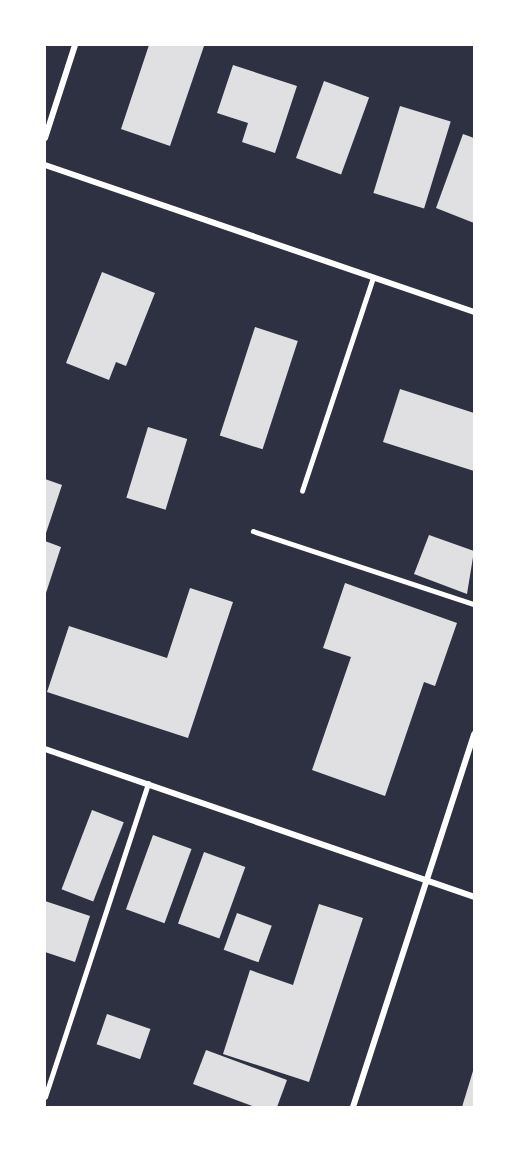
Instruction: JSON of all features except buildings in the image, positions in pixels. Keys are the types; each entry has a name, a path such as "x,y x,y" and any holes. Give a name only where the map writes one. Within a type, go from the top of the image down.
{"street":[{"path":"45,138 75,45"},
{"path":"45,165 474,312"},
{"path":"353,1107 474,734"},
{"path":"45,749 474,897"}],"lane":[{"path":"302,491 373,277"},
{"path":"253,531 474,604"},
{"path":"45,1097 148,783"}]}
